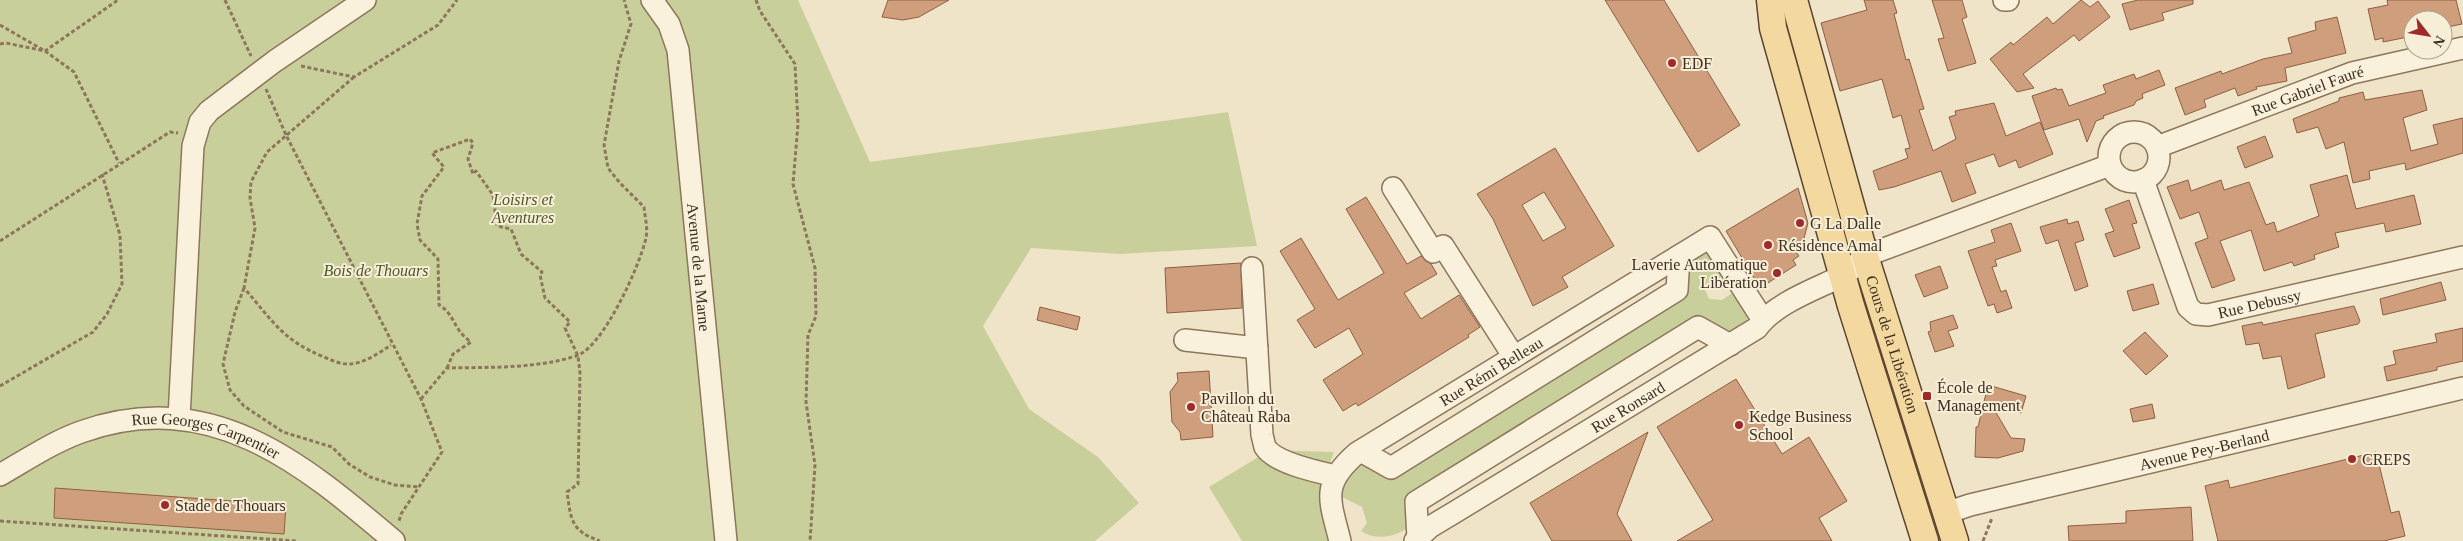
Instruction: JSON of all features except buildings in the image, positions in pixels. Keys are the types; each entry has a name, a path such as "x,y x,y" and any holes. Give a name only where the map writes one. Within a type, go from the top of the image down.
{"main road":[{"name":"Cours de la Libération","path":"1770,0 1773,28 1843,276 1925,541"},
{"name":"Cours de la Libération","path":"1794,0 1865,256 1955,541"},
{"path":"1785,69 1808,102 1848,239 1856,252 1865,256"},
{"path":"1843,276 1863,302 1882,349 1907,386"},
{"path":"1866,350 1895,394 1926,488 1934,501 1946,513"}],"street":[{"path":"179,418 193,146 200,122 209,111 267,67 365,0"},
{"name":"Avenue de la Marne","path":"652,0 669,24 678,50 726,541"},
{"name":"Rue Gabriel Fauré","path":"2157,147 2352,73 2463,48"},
{"path":"2129,132 2146,134 2157,147 2159,155 2156,170 2144,180 2136,182 2120,178 2110,165 2110,148 2121,135 2129,132"},
{"path":"1865,256 2110,165"},
{"name":"Rue Debussy","path":"2144,180 2188,307 2196,314 2208,315 2463,257"},
{"path":"1393,188 1433,252 1443,246 1514,357"},
{"name":"Rue Rémi Belleau","path":"1340,541 1329,494 1342,466 1362,451 1710,237 1763,320"},
{"path":"1362,451 1391,468 1677,290 1679,256"},
{"name":"Rue Ronsard","path":"1416,540 1430,527 1463,506 1730,345 1757,328 1763,320 1819,286 1843,276 1865,256"},
{"path":"1252,268 1262,435 1266,447 1274,454 1298,466 1336,476"},
{"path":"1416,540 1416,502 1432,492 1698,327 1730,345"},
{"path":"1184,340 1257,348"},
{"name":"Avenue Pey-Berland","path":"1946,513 1970,505 2463,388"},
{"name":"Rue Georges Carpentier","path":"0,475 80,432 122,421 156,417 179,418 202,422 280,453 395,535"}],"path":[{"path":"0,44 6,43 45,51 118,0"},
{"path":"224,0 267,67 286,135 391,345 421,399 442,452 401,514 395,535"},
{"path":"420,487 395,485 370,477 349,464 332,447 283,432 244,406 230,390 223,364 235,312 244,288 255,228 250,198 251,182 267,152 354,77 438,25 457,0"},
{"path":"447,368 521,366 578,356 606,329 639,264 647,235 644,207 608,168 604,145 619,61 631,24 624,0"},
{"path":"756,0 760,11 795,64 798,124 792,184 815,268 816,316 808,335 807,344 806,402 815,465 810,541"},
{"path":"0,25 45,51 74,72 119,163"},
{"path":"267,67 354,77"},
{"path":"0,241 170,132 196,135"},
{"path":"421,399 447,368 453,354 471,342 459,334 447,310 440,305 438,259 420,240 417,224 422,196 444,166 432,153 470,139 473,143 468,159 473,174 476,171 493,195 497,226 511,229 521,254 542,272 540,275 545,298 570,322 565,328 578,356 580,373 578,484 567,492 570,516 582,535 600,541"},
{"path":"0,386 92,332 108,314 122,284 120,235 102,174"},
{"path":"244,288 284,336 305,350 348,364 368,359 391,345"},
{"path":"0,521 297,541"}],"green space":[{"name":"Bois de Thouars","path":"0,0 798,0 870,162 1228,112 1257,246 1120,254 1031,248 983,326 1029,409 1098,457 1139,503 1095,541 0,541"},
{"path":"1706,252 1712,255 1724,275 1705,289 1709,299 1722,300 1735,291 1748,315 1747,321 1727,334 1700,319 1406,501 1408,528 1397,534 1385,537 1373,536 1361,531 1367,523 1362,507 1340,496 1348,474 1361,463 1391,475 1685,293 1685,266"},
{"path":"1270,450 1334,452 1321,486 1333,541 1242,541 1209,487"}],"place":[{"name":"EDF","path":"1672,63"},
{"name":"G La Dalle","path":"1800,223"},
{"name":"Résidence Amal","path":"1768,245"},
{"name":"Laverie Automatique Libération","path":"1777,273"},
{"name":"École de Management","path":"1927,396"},
{"name":"Pavillon du Château Raba","path":"1191,407"},
{"name":"Kedge Business School","path":"1739,425"},
{"name":"CREPS","path":"2352,459"},
{"name":"Stade de Thouars","path":"165,505"}],"park label":[{"name":"Loisirs et Aventures","path":"523,208"}]}
